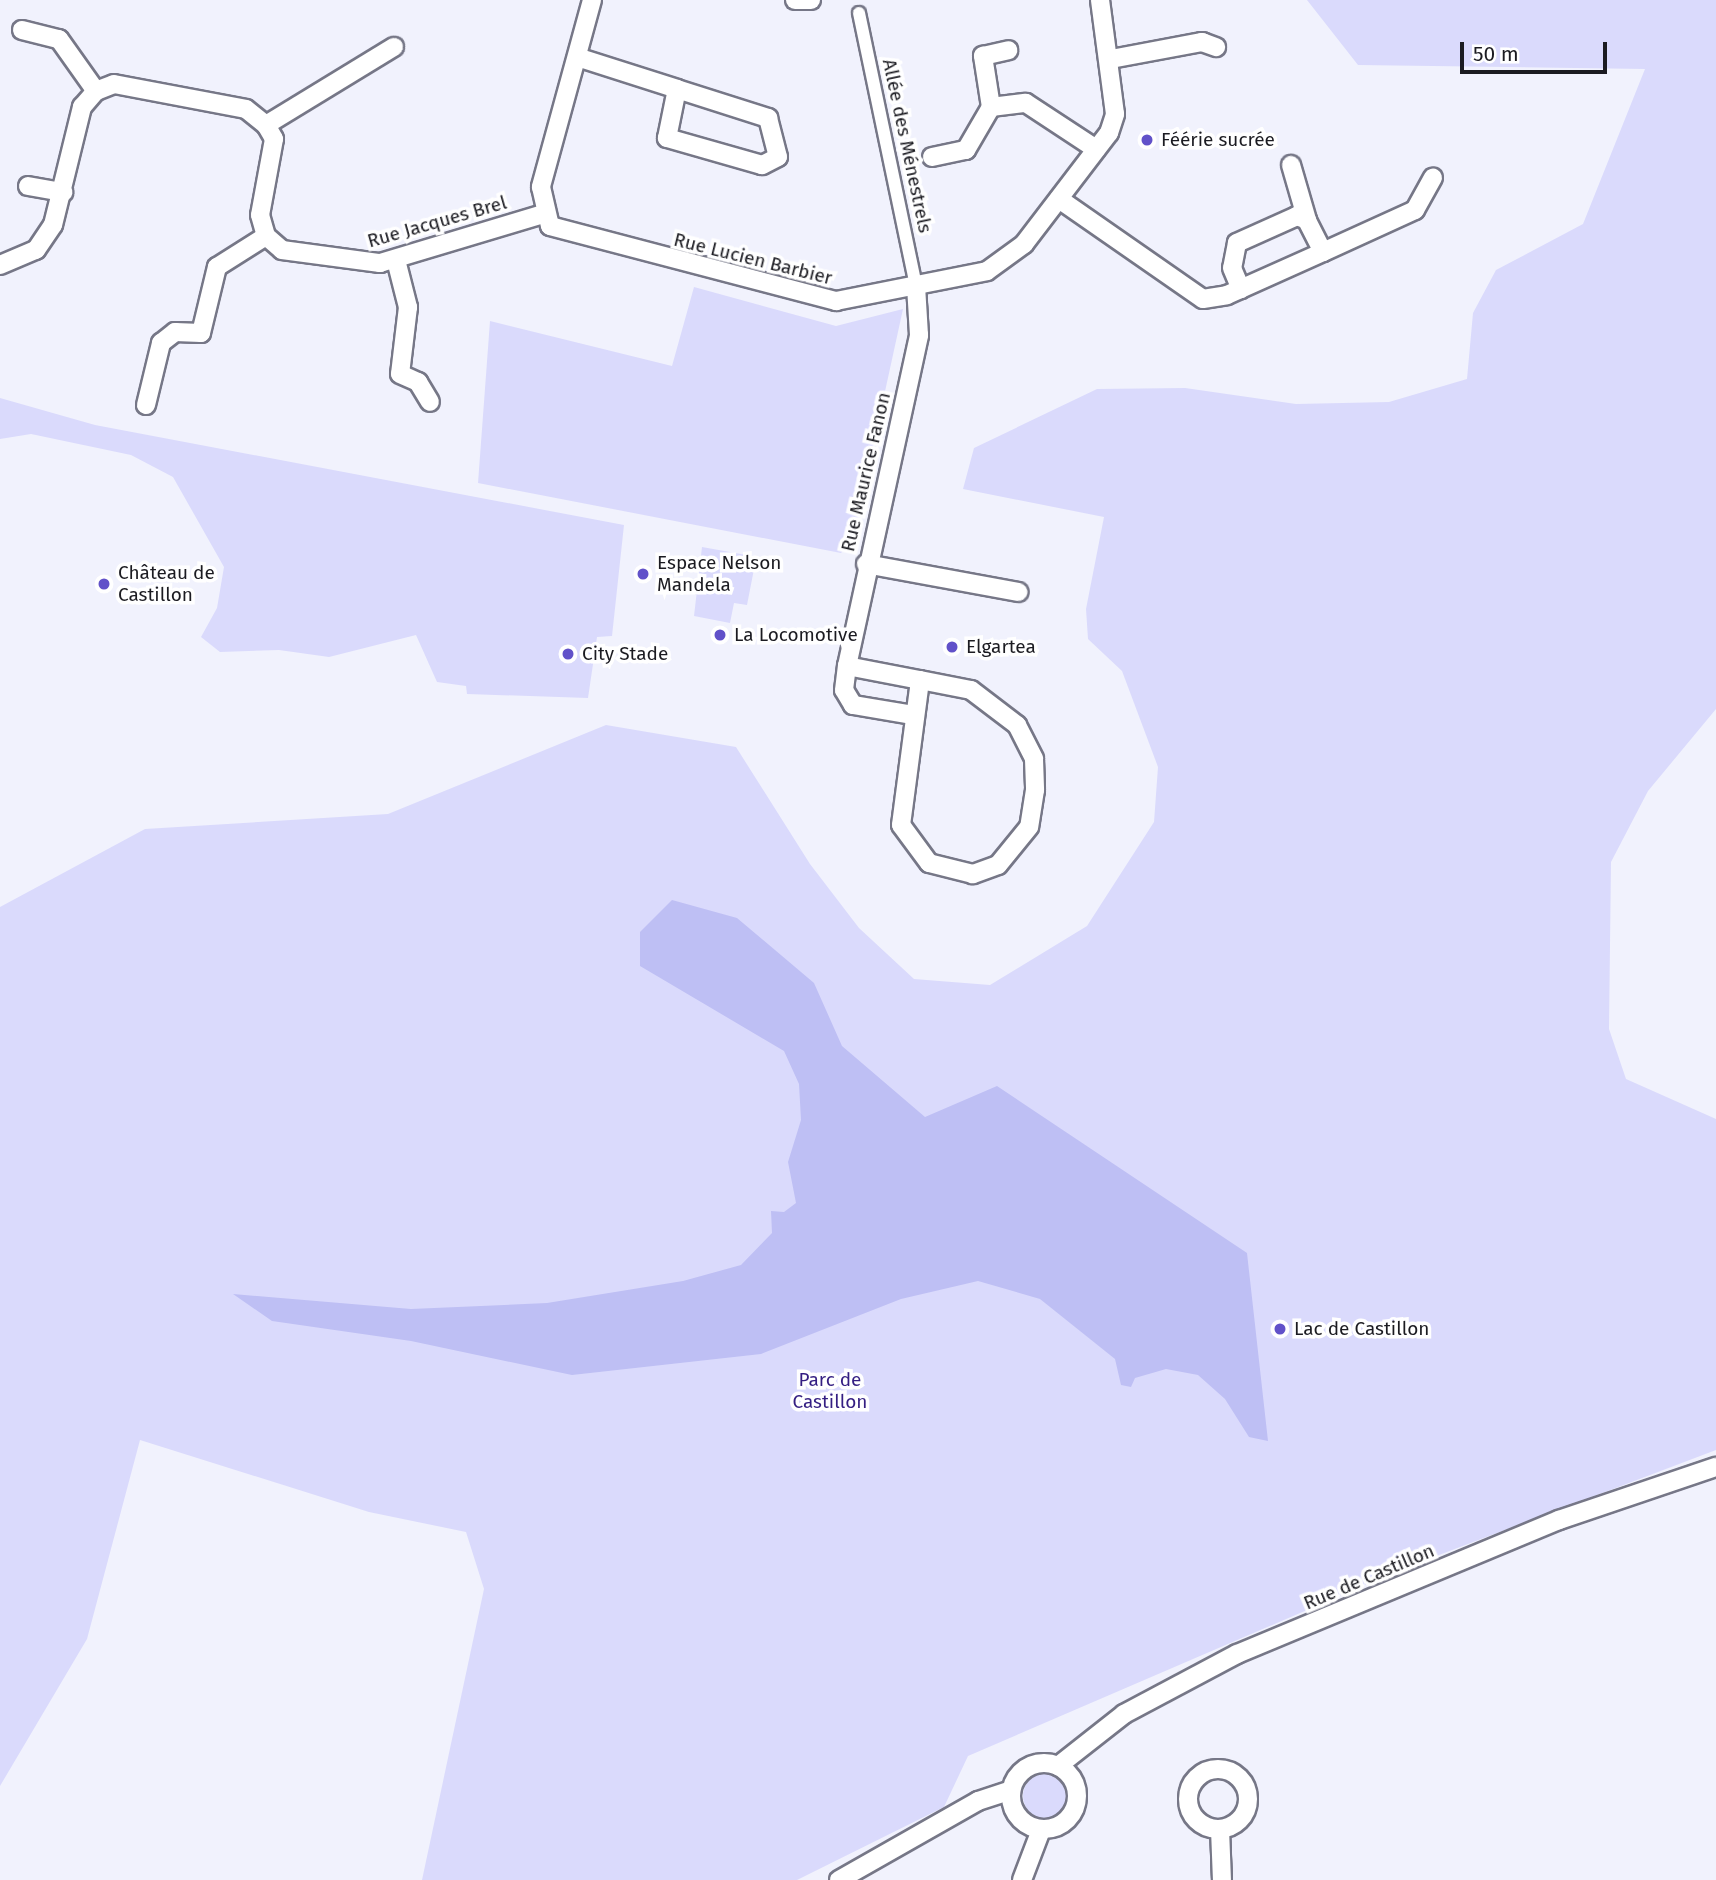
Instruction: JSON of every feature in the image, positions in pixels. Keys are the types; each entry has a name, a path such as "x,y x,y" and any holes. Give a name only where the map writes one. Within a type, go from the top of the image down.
{"street":[{"path":"542,214 541,187 592,0"},
{"path":"795,0 811,0"},
{"name":"Rue Lucien Barbier","path":"542,214 565,232 792,294 836,301 987,271 1011,257 1059,200 1096,149 1115,114 1111,59 1100,0"},
{"name":"Allée des Ménestrels","path":"859,13 916,286"},
{"path":"22,30 59,39 96,91"},
{"path":"1111,59 1202,42 1216,47"},
{"path":"265,125 394,47"},
{"path":"932,157 966,150 991,107 983,56 1008,50"},
{"path":"577,57 768,118 778,157 762,165 667,138 677,89"},
{"path":"0,265 36,250 63,192 82,107 96,91 114,84 246,109 265,125 274,139 260,215 266,236 217,267 201,332 175,332 161,343 146,405"},
{"path":"991,107 1026,103 1096,149"},
{"path":"1291,166 1307,220 1323,252"},
{"path":"1059,200 1191,295 1214,299 1415,210 1433,178"},
{"path":"28,186 63,192"},
{"name":"Rue Jacques Brel","path":"266,236 282,250 360,265 396,260 542,214"},
{"path":"1241,289 1232,268 1237,243 1297,216 1307,220"},
{"path":"396,260 408,307 400,374 418,382 430,402"},
{"name":"Rue Maurice Fanon","path":"913,715 853,705 844,690 866,564 919,335 916,286"},
{"path":"866,564 1018,592"},
{"path":"847,666 920,680 991,699 1017,725 1034,759 1029,827 998,865 951,872 929,863 911,845 899,803 920,680"},
{"name":"Rue de Castillon","path":"1058,1766 1124,1714 1237,1654 1559,1520 1716,1467"},
{"path":"839,1880 978,1801 1011,1790 1034,1764 1058,1766 1073,1779 1075,1810 1061,1825 1041,1830 1014,1812 1011,1790"},
{"path":"1220,1829 1222,1880"},
{"path":"1021,1880 1041,1830"}],"green space":[{"name":"Parc de Castillon","path":"1307,0 1716,0 1716,709 1648,791 1611,862 1609,1029 1626,1079 1716,1119 1716,1450 1402,1569 968,1756 944,1807 797,1880 422,1880 484,1589 466,1532 369,1512 140,1440 87,1639 0,1786 0,907 145,829 388,814 606,725 736,747 810,864 859,928 914,979 990,985 1087,926 1154,822 1158,767 1122,671 1088,639 1086,609 1104,517 963,489 974,448 1097,389 1185,388 1296,404 1389,402 1467,379 1473,313 1496,270 1583,224 1645,69 1358,65"},
{"path":"694,287 836,326 903,309 853,538 841,553 478,483 490,321 672,366"},
{"path":"0,398 95,425 624,525 612,636 597,637 588,698 467,694 466,686 437,682 416,635 329,657 279,650 220,652 201,637 217,608 224,567 173,477 131,455 31,434 0,439"},
{"path":"702,547 752,556 755,564 747,605 734,603 730,623 694,616"},
{"path":"1046,1773 1062,1780 1069,1796 1062,1812 1046,1819 1030,1812 1023,1796 1030,1780"}],"shaded area":[{"name":"Lac de Castillon","path":"672,900 737,918 814,983 842,1046 925,1117 997,1086 1247,1253 1268,1441 1249,1437 1225,1399 1198,1375 1166,1369 1135,1378 1131,1387 1121,1385 1115,1359 1040,1299 978,1281 901,1299 761,1354 572,1375 411,1341 272,1321 233,1294 411,1309 547,1303 683,1281 741,1265 772,1233 771,1211 784,1212 796,1203 788,1162 801,1120 799,1084 784,1051 640,966 640,932"}],"place":[{"name":"Féérie sucrée","path":"1147,140"},
{"name":"Espace Nelson Mandela","path":"643,574"},
{"name":"Château de Castillon","path":"104,584"},
{"name":"La Locomotive","path":"720,635"},
{"name":"Elgartea","path":"952,647"},
{"name":"City Stade","path":"568,654"},
{"name":"Lac de Castillon","path":"1280,1329"}]}
